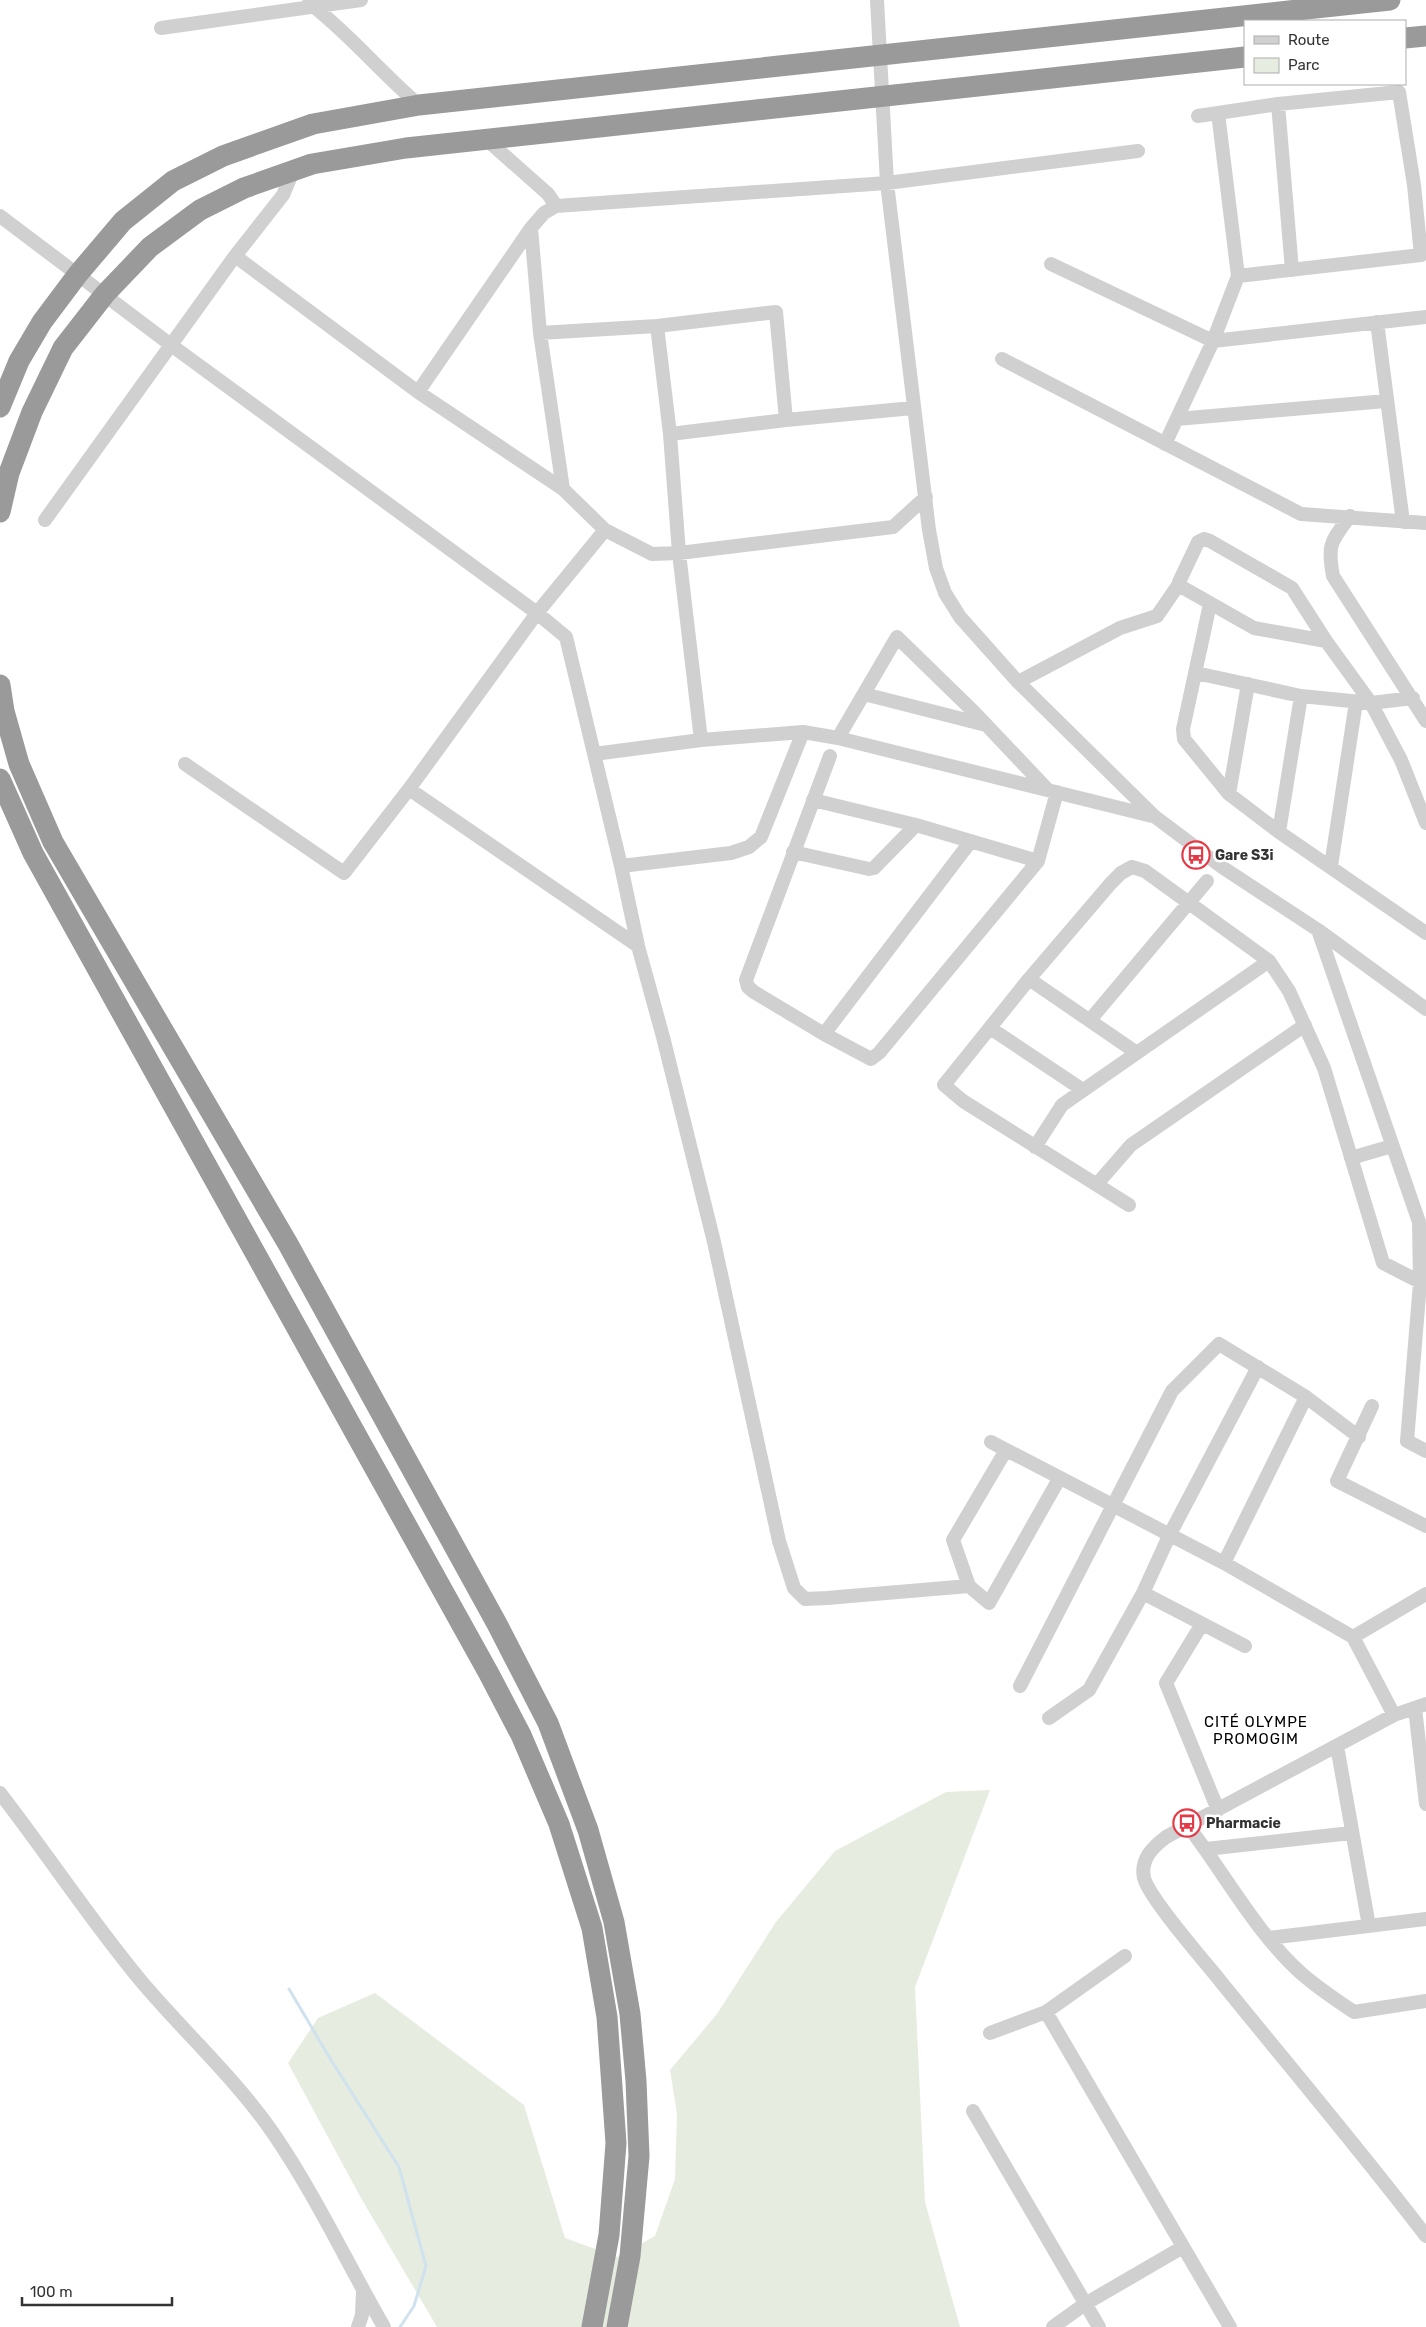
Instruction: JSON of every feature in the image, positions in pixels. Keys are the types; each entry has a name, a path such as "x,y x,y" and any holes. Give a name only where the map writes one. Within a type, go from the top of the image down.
{"highway":[{"path":"0,407 19,361 42,322 78,274 123,221 173,181 223,156 313,124 419,105 1390,0"},
{"path":"1406,38 1426,36"},
{"path":"0,512 9,473 32,412 63,348 105,294 150,248 200,210 244,188 294,168 406,148 1244,56"},
{"path":"0,685 4,711 19,764 53,842 288,1244 497,1624 548,1724 585,1821 614,1922 630,2014 636,2081 639,2156 630,2256 617,2327"},
{"path":"0,779 33,853 488,1672 521,1735 559,1824 592,1928 607,2017 616,2143 609,2235 592,2327"}],"street":[{"path":"161,28 308,3 361,0"},
{"path":"877,0 884,96 887,183 929,530 936,568 945,593 960,617 1018,682 1154,816 1222,867 1318,930 1426,1009"},
{"path":"308,3 334,21 393,83 419,105"},
{"path":"1198,116 1278,104 1399,92 1420,185 1421,255 1238,276"},
{"path":"1278,104 1292,270"},
{"path":"1165,444 1213,341 1238,276 1218,113"},
{"path":"486,139 548,194 556,206"},
{"path":"418,392 531,228 544,213 556,206 887,183 1138,151"},
{"path":"46,520 235,256 282,195 294,168"},
{"path":"0,216 171,345 537,613 566,637 621,866 638,946 663,1037 714,1242 777,1531 794,1588 805,1598 820,1598 970,1586"},
{"path":"531,228 540,333 563,489"},
{"path":"235,256 418,392 563,489 605,530 652,554 679,553 892,527 926,497"},
{"path":"1051,264 1213,341 1426,317"},
{"path":"540,333 657,326 776,312 786,420"},
{"path":"1377,322 1403,522"},
{"path":"657,326 670,434 679,553 701,740"},
{"path":"1002,359 1301,514 1350,516 1426,523"},
{"path":"1176,419 1386,401"},
{"path":"670,434 786,420 913,408"},
{"path":"1350,516 1333,539 1328,554 1333,576 1426,721"},
{"path":"185,764 344,873 409,789 537,613 605,530"},
{"path":"1018,682 1120,628 1157,616 1180,584 1198,542 1204,539 1210,541 1292,588 1326,642 1371,703 1401,760 1426,823"},
{"path":"1180,584 1210,604 1254,628 1326,642"},
{"path":"1210,604 1183,729 1184,739 1229,794 1279,832 1426,933"},
{"path":"838,738 898,637 1053,791"},
{"path":"1196,673 1301,696 1371,703 1413,698"},
{"path":"1229,794 1248,684"},
{"path":"864,694 986,725"},
{"path":"1279,832 1301,696"},
{"path":"1331,866 1356,702"},
{"path":"594,754 701,740 803,732 838,738 1154,816"},
{"path":"621,866 731,853 749,847 761,837 803,732"},
{"path":"830,756 746,980 748,987 754,992 824,1034 871,1059 879,1053 1038,860 1053,791"},
{"path":"409,789 638,946"},
{"path":"814,800 916,825 1038,860"},
{"path":"793,852 869,869 874,868 916,825"},
{"path":"824,1034 970,841"},
{"path":"1129,1205 963,1101 944,1085 1029,979 1111,883 1121,873 1132,867 1145,871 1269,961 1289,990 1324,1068 1383,1263 1423,1284"},
{"path":"1090,1020 1207,881"},
{"path":"1318,930 1420,1222 1423,1284 1407,1441 1426,1450"},
{"path":"1035,1147 1062,1104 1269,961"},
{"path":"1029,979 1137,1053"},
{"path":"1097,1184 1130,1145 1305,1025"},
{"path":"990,1028 1083,1090"},
{"path":"1351,1158 1392,1146"},
{"path":"1020,1686 1172,1390 1219,1344 1306,1397 1359,1437"},
{"path":"1049,1718 1090,1690 1143,1593 1170,1534 1258,1367"},
{"path":"1224,1562 1306,1397"},
{"path":"1372,1406 1337,1481 1426,1526"},
{"path":"991,1442 1059,1479 1224,1562 1353,1637 1394,1716"},
{"path":"1006,1450 953,1540 970,1586 989,1603 1059,1479"},
{"path":"1143,1593 1245,1646"},
{"path":"1353,1637 1426,1594"},
{"path":"1202,1624 1166,1682 1218,1810"},
{"path":"1426,1804 1420,1706 1394,1716 1188,1826 1152,1848 1145,1861 1144,1870 1149,1890 1426,2236"},
{"path":"1337,1746 1369,1926"},
{"path":"0,1793 45,1851 96,1924 142,1982 271,2131 291,2160 384,2327"},
{"path":"1188,1826 1269,1938 1301,1973 1331,1997 1354,2012 1426,2001"},
{"path":"1206,1849 1351,1833"},
{"path":"1269,1938 1426,1919"},
{"path":"990,2033 1046,2012 1125,1956"},
{"path":"1046,2012 1230,2327"},
{"path":"973,2111 1099,2327"},
{"path":"1053,2327 1085,2304 1183,2247"},
{"path":"358,2327 362,2316 363,2292"}],"green space":[{"path":"990,1790 915,1987 925,2202 960,2327 437,2327 361,2198 288,2063 318,2018 375,1993 524,2105 565,2238 617,2257 655,2236 675,2179 677,2114 670,2070 717,2014 776,1922 835,1851 946,1792"}],"waterway":[{"path":"289,1989 331,2060 399,2167 426,2266 414,2306 400,2327"}],"place":[{"name":"Gare S3i","path":"1196,855"},
{"name":"Pharmacie","path":"1187,1823"}],"district":[{"name":"CITÉ OLYMPE PROMOGIM","path":"1256,1730"}]}
